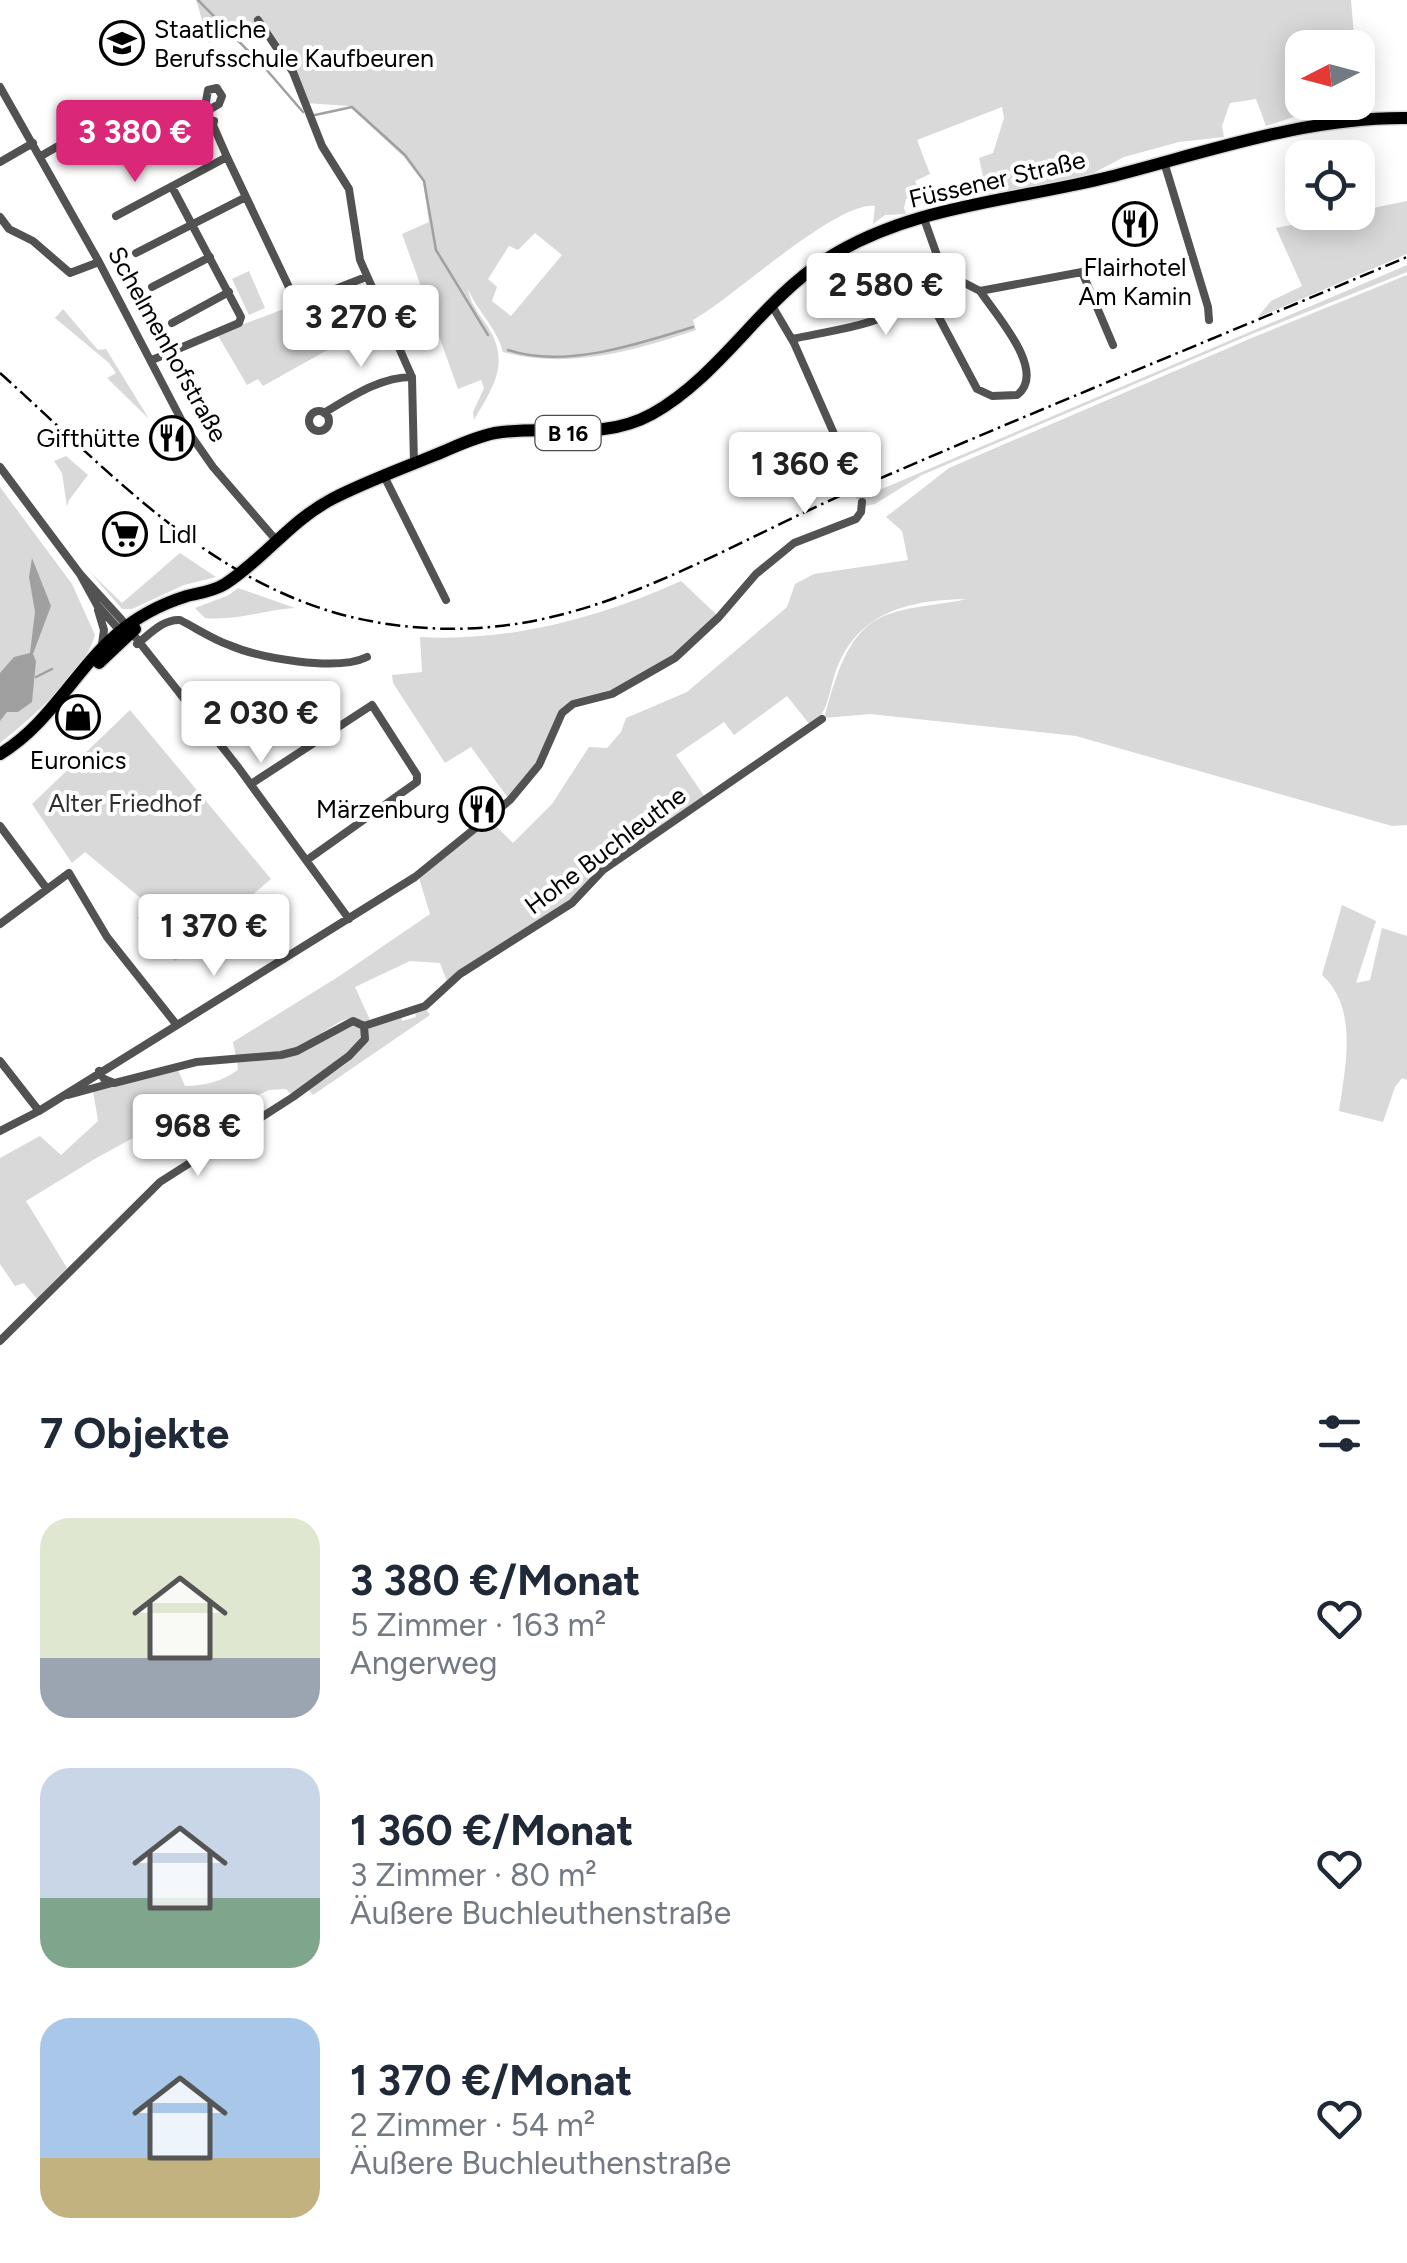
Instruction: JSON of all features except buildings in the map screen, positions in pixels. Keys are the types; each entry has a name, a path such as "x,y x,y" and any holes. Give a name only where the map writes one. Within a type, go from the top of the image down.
{"main road":[{"name":"Füssener Straße","path":"129,635 168,602 220,587 303,517 384,476 491,434 527,430 588,433 642,419 690,388 770,304 824,260 848,246 923,216 1107,178 1328,124 1407,118"},
{"name":"B 16","path":"0,754 32,730 98,654 129,635"},
{"name":"B 16","path":"72,686 129,635"}],"street":[{"path":"258,20 293,72 322,146 349,189 366,277 412,376 414,464"},
{"name":"Schelmenhofstraße","path":"0,87 99,262 185,427 213,467 276,540"},
{"path":"40,156 92,132 122,138 136,152 204,113"},
{"path":"212,125 297,304 366,277"},
{"path":"0,162 33,142"},
{"path":"116,216 227,157"},
{"path":"1164,162 1209,320"},
{"path":"152,360 240,323 241,317 172,187"},
{"path":"136,253 246,197"},
{"path":"0,216 9,229 33,241 70,272 99,262"},
{"path":"923,216 943,272 980,291 1028,364 1024,390 1018,395 992,396 977,390 927,294"},
{"path":"152,287 210,257"},
{"path":"792,340 880,320 927,294 943,272"},
{"path":"980,291 1082,272 1112,345"},
{"path":"172,323 229,292"},
{"path":"770,304 792,340 854,479"},
{"path":"324,412 369,387 412,376"},
{"path":"0,466 80,574 251,784 349,919"},
{"path":"384,476 446,600"},
{"path":"0,1131 415,877 510,800 539,765 562,713 574,704 612,694 675,658 719,617 756,574 794,543 856,519 862,502"},
{"path":"80,574 97,605 104,634 98,654"},
{"path":"97,605 129,635"},
{"path":"129,635 173,619 246,651 334,665 367,657"},
{"path":"251,784 372,705 417,775 417,782 306,860"},
{"name":"Hohe Buchleuthe","path":"59,1098 196,1062 281,1056 343,1024 353,1021 364,1026 426,1006 460,974 572,903 603,870 822,719"},
{"path":"0,826 47,889"},
{"path":"0,924 69,873 107,936 176,1024"},
{"path":"0,1341 160,1182 349,1056 365,1039 364,1026"},
{"path":"0,1061 39,1110"},
{"path":"100,1071 104,1079 114,1083"}],"green space":[{"path":"196,0 1351,0 1354,30 1285,30 1285,120 1266,126 1256,99 1230,103 1222,126 1224,137 1179,142 1124,157 1090,175 987,195 979,158 993,153 1004,118 1002,107 917,140 930,174 915,181 920,193 906,199 906,214 885,215 873,224 875,206 836,219 693,320 696,330 649,345 576,358 551,359 503,352 468,289 475,307 494,338 499,362 493,385 474,420 473,412 484,388 481,380 458,389 402,234 429,222 423,182 404,157 349,106 305,103 294,71 257,22 209,43","holes":["535,233 562,255 511,316 492,301 497,287 488,279 509,246 518,250"]},
{"path":"1407,201 1407,254 1257,318 1271,301 1302,286 1276,228 1375,230 1375,208"},
{"path":"1407,265 1407,272 922,475 875,504 864,506 863,497"},
{"path":"249,271 265,308 249,315 232,279"},
{"path":"1407,275 1407,825 1392,826 1076,736 870,714 824,718 853,643 863,630 843,655 829,698 816,721 810,725 787,696 734,735 724,722 676,755 705,797 602,869 571,901 448,984 440,963 410,961 355,987 370,1020 341,1021 296,1049 236,1057 233,1042 430,914 419,878 490,820 513,843 552,804 589,747 607,748 621,732 626,718 687,692 787,607 795,584 814,574 908,560 902,531 886,517 949,468","holes":["967,599 908,609 876,620 923,603"]},
{"path":"321,295 340,343 263,386 258,379 247,385 217,334"},
{"path":"63,309 98,350 106,349 149,419 107,378 116,373 109,363 55,318"},
{"path":"66,456 88,475 67,507 62,473 54,461"},
{"path":"0,487 72,584 95,635 69,679 0,743"},
{"path":"180,553 216,577 184,585 132,609 122,609 89,571 122,603"},
{"path":"681,581 717,615 674,657 612,693 561,712 538,764 508,798 471,747 445,763 393,683 392,675 422,672 420,637 487,636 554,625"},
{"path":"238,588 295,608 217,619 205,618 195,608"},
{"name":"Alter Friedhof","path":"130,710 271,879 175,961 137,918 148,904 85,852 72,863 32,804"},
{"path":"1342,905 1376,921 1356,983 1370,980 1382,928 1407,936 1407,1080 1402,1078 1395,1087 1383,1122 1339,1111 1346,1058 1345,1021 1334,989 1322,975"},
{"path":"425,1008 430,1015 313,1095 308,1089 355,1056 366,1038 367,1027 401,1016 402,1021 416,1017 415,1012"},
{"path":"353,1024 361,1028 363,1038 358,1045 291,1094 286,1089 269,1090 224,1111 198,1115 192,1106 26,1201 67,1268 37,1299 24,1283 15,1286 0,1264 0,1158 40,1136 61,1155 98,1121 93,1091 178,1070 185,1086 213,1082 238,1070 237,1061 281,1057"}],"shaded area":[{"path":"32,558 51,606 33,654 36,661 32,702 18,712 7,712 0,721 0,673 14,657 30,653 35,612 29,577"}],"waterway":[{"path":"198,0 303,112"},
{"path":"315,115 352,107 405,155 424,181 436,250 488,335"},
{"path":"508,350 530,355 577,356 626,347 693,327"},
{"path":"36,677 52,669"}],"tunnel":[{"path":"854,479 862,502"}],"railway":[{"path":"0,373 115,479 197,544 240,572 286,595 360,619 410,627 487,627 578,610 655,582 842,495 1407,257"}],"place":[{"name":"Staatliche Berufsschule Kaufbeuren","path":"122,43"},
{"name":"Flairhotel Am Kamin","path":"1135,224"},
{"name":"Gifthütte","path":"172,438"},
{"name":"Lidl","path":"125,534"},
{"name":"Euronics","path":"78,717"},
{"name":"Märzenburg","path":"482,809"}]}
